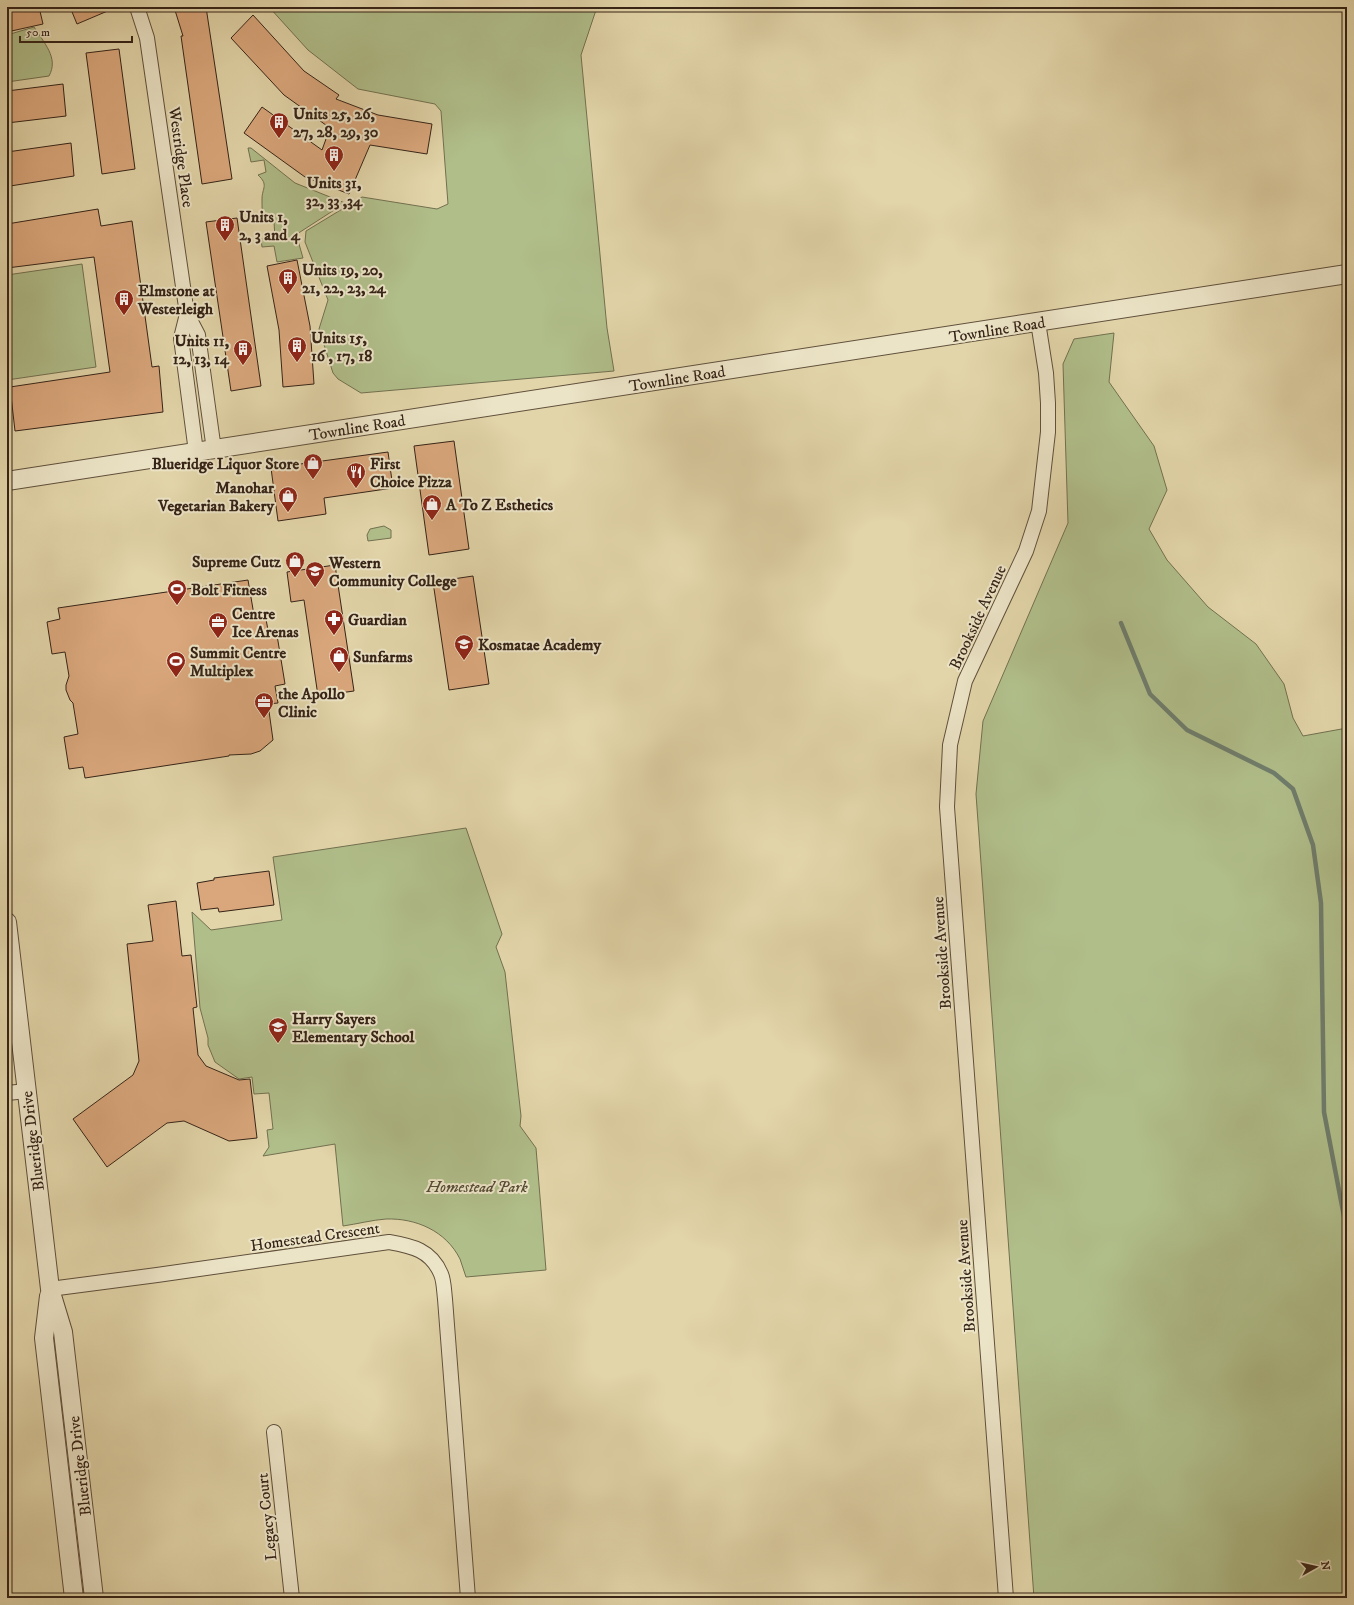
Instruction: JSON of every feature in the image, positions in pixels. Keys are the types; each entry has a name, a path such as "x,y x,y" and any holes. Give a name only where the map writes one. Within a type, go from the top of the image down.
{"street":[{"name":"Westridge Place","path":"137,7 147,38 187,314 198,336 214,450"},
{"name":"Townline Road","path":"7,481 1347,274"},
{"name":"Westridge Place","path":"187,314 180,338 196,452"},
{"name":"Brookside Avenue","path":"1006,1598 947,807 950,745 965,682 1026,551 1039,511 1047,440 1048,410 1046,373 1038,322"},
{"name":"Blueridge Drive","path":"7,922 50,1289 63,1332 94,1598"},
{"path":"7,1093 27,1091"},
{"name":"Homestead Crescent","path":"50,1289 389,1242 410,1246 430,1256 442,1275 445,1299 468,1598"},
{"name":"Blueridge Drive","path":"50,1289 44,1338 74,1598"},
{"name":"Legacy Court","path":"274,1432 292,1598"}],"green space":[{"path":"269,7 597,7 581,55 607,328 614,371 361,393 338,379 333,373 319,329 328,300 305,242 306,231 362,197 437,209 448,204 441,111 435,104 358,89 308,50"},
{"path":"34,27 46,45 51,57 52,69 49,76 7,82 7,35"},
{"path":"248,148 251,148 295,183 345,203 297,234 303,258 277,262 274,246 262,247 261,239 275,238 274,222 263,222 262,195 264,184 258,175 266,172 264,160 251,162"},
{"path":"82,264 96,367 7,380 7,275"},
{"path":"1114,333 1109,382 1154,446 1167,490 1149,529 1167,560 1208,607 1256,644 1284,684 1293,718 1303,736 1347,728 1347,1598 1034,1598 976,794 983,721 1068,523 1063,364 1074,339"},
{"path":"384,526 391,530 391,538 368,541 367,535 370,529"},
{"name":"Homestead Park","path":"466,828 502,934 496,947 505,972 521,1116 520,1126 536,1148 546,1270 466,1277 460,1259 454,1249 447,1241 429,1228 397,1219 375,1220 343,1226 335,1144 263,1156 269,1147 267,1130 273,1129 269,1093 254,1094 252,1077 239,1079 215,1062 208,1045 208,1038 200,1008 192,912 211,930 282,920 273,857"}],"building":[{"path":"7,7 39,7 43,24 7,32"},
{"path":"70,7 117,7 77,24"},
{"path":"174,7 206,7 232,179 202,184 181,36 183,36"},
{"path":"253,15 304,71 339,95 336,99 378,115 432,124 427,154 370,145 349,194 305,177 244,133 262,107 322,150 330,128 284,95 231,38"},
{"path":"119,49 135,169 102,174 86,53"},
{"path":"63,84 66,116 7,123 7,91"},
{"path":"71,143 74,176 10,186 7,152"},
{"name":"Elmstone at Westerleigh","path":"98,209 101,226 132,221 152,367 159,366 163,412 15,431 10,387 110,372 94,257 7,268 7,224"},
{"path":"237,218 261,386 231,391 206,222"},
{"path":"297,260 310,326 314,384 283,387 279,330 267,266"},
{"path":"454,441 469,549 429,555 414,446"},
{"path":"388,452 393,488 324,498 326,514 278,521 271,468"},
{"path":"335,565 354,691 318,696 304,600 291,602 287,572"},
{"path":"473,576 489,684 449,690 433,582"},
{"name":"Summit Centre Multiplex","path":"248,580 254,615 265,614 268,630 276,629 285,684 275,686 278,703 268,704 273,740 260,751 251,754 229,755 85,778 83,767 69,769 64,737 78,734 73,703 70,700 66,690 69,676 65,652 52,654 47,622 60,619 58,608"},
{"path":"269,871 274,905 219,912 218,908 201,910 197,883 214,880 214,878"},
{"path":"176,901 182,956 191,955 197,1007 193,1008 198,1055 206,1066 239,1080 250,1079 257,1138 229,1141 184,1121 167,1123 107,1167 73,1119 133,1075 139,1061 127,944 153,941 148,905"}],"waterway":[{"path":"1121,623 1150,694 1187,730 1274,773 1293,789 1313,845 1321,903 1324,1112 1347,1232"}],"place":[{"name":"Units 25, 26, 27, 28, 29, 30","path":"279,139"},
{"name":"Units 31, 32, 33 ,34","path":"334,172"},
{"name":"Units 1, 2, 3 and 4","path":"225,242"},
{"name":"Units 19, 20, 21, 22, 23, 24","path":"288,295"},
{"name":"Elmstone at Westerleigh","path":"124,316"},
{"name":"Units 15, 16 , 17, 18","path":"297,363"},
{"name":"Units 11, 12, 13, 14","path":"243,366"},
{"name":"Blueridge Liquor Store","path":"313,480"},
{"name":"First Choice Pizza","path":"356,489"},
{"name":"Manohar Vegetarian Bakery","path":"288,513"},
{"name":"A To Z Esthetics","path":"432,521"},
{"name":"Supreme Cutz","path":"295,578"},
{"name":"Western Community College","path":"315,588"},
{"name":"Bolt Fitness","path":"177,606"},
{"name":"Guardian","path":"334,636"},
{"name":"Centre Ice Arenas","path":"218,639"},
{"name":"Kosmatae Academy","path":"464,661"},
{"name":"Sunfarms","path":"339,673"},
{"name":"Summit Centre Multiplex","path":"176,678"},
{"name":"the Apollo Clinic","path":"264,719"},
{"name":"Harry Sayers Elementary School","path":"278,1044"}]}
